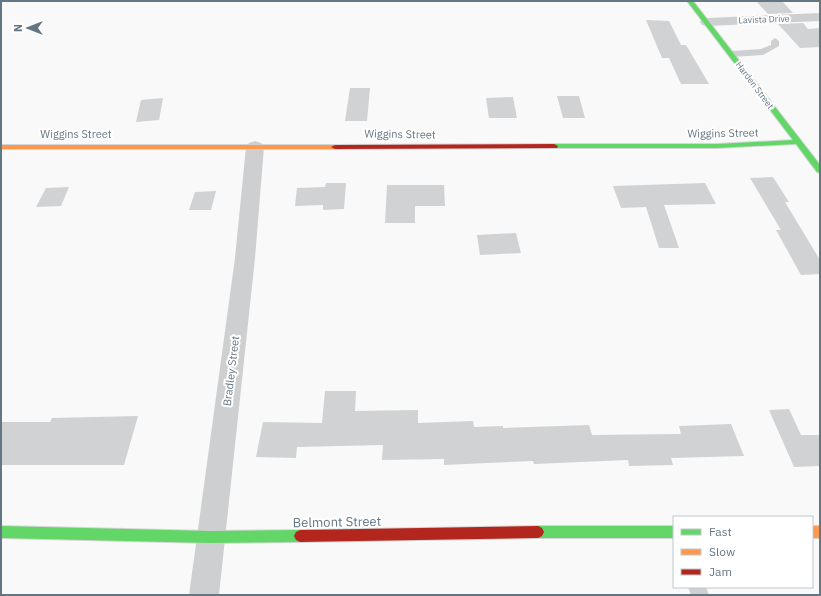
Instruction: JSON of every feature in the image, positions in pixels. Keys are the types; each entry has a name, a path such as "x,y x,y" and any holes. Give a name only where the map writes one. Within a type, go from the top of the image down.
{"street":[{"name":"Harden Street","path":"690,1 820,170"},
{"name":"Lavista Drive","path":"707,22 820,17"},
{"name":"Wiggins Street","path":"1,147 255,147 356,145 480,147 709,146 798,142"},
{"name":"Bradley Street","path":"204,595 244,265 255,147"},
{"name":"Belmont Street","path":"1,532 210,537 594,531 673,532"}],"lane":[{"path":"732,54 763,52 775,46 775,42"}],"building":[{"path":"756,1 782,1 793,13 768,14"},
{"path":"646,20 669,21 681,45 686,45 709,84 681,84 669,58 662,58"},
{"path":"803,23 808,29 820,28 820,47 800,48 778,24"},
{"path":"350,88 370,88 367,121 345,121"},
{"path":"557,96 579,96 585,118 563,118"},
{"path":"513,97 517,118 489,118 486,98"},
{"path":"163,98 159,120 136,122 141,100"},
{"path":"773,177 789,202 785,202 820,260 820,274 801,275 776,230 781,230 750,178"},
{"path":"326,183 346,183 344,209 323,210 323,205 295,206 297,188 325,187"},
{"path":"705,183 716,204 664,205 679,248 659,248 646,207 621,208 613,186"},
{"path":"387,185 444,185 445,206 415,206 415,223 385,223"},
{"path":"69,187 61,206 36,207 46,188"},
{"path":"216,191 211,210 189,210 195,192"},
{"path":"516,233 521,253 480,255 477,235"},
{"path":"325,391 356,391 355,411 418,410 418,423 473,421 474,427 503,426 503,428 589,425 592,435 681,434 679,426 731,424 744,456 671,458 673,465 629,466 628,460 534,464 533,461 444,465 444,459 382,460 383,445 297,447 296,458 256,457 263,422 322,423"},
{"path":"789,409 801,435 820,435 820,466 794,467 769,410"},
{"path":"138,416 124,465 1,465 1,422 50,422 52,418"}],"traffic: fast":[{"path":"690,1 820,170"},
{"path":"554,146 717,146 798,142"},
{"path":"1,532 210,537 300,536"},
{"path":"538,532 673,532"}],"traffic: slow":[{"path":"1,147 335,147"},
{"path":"813,532 820,532"}],"traffic: jam":[{"path":"335,147 554,146"},
{"path":"300,536 538,532"}]}
